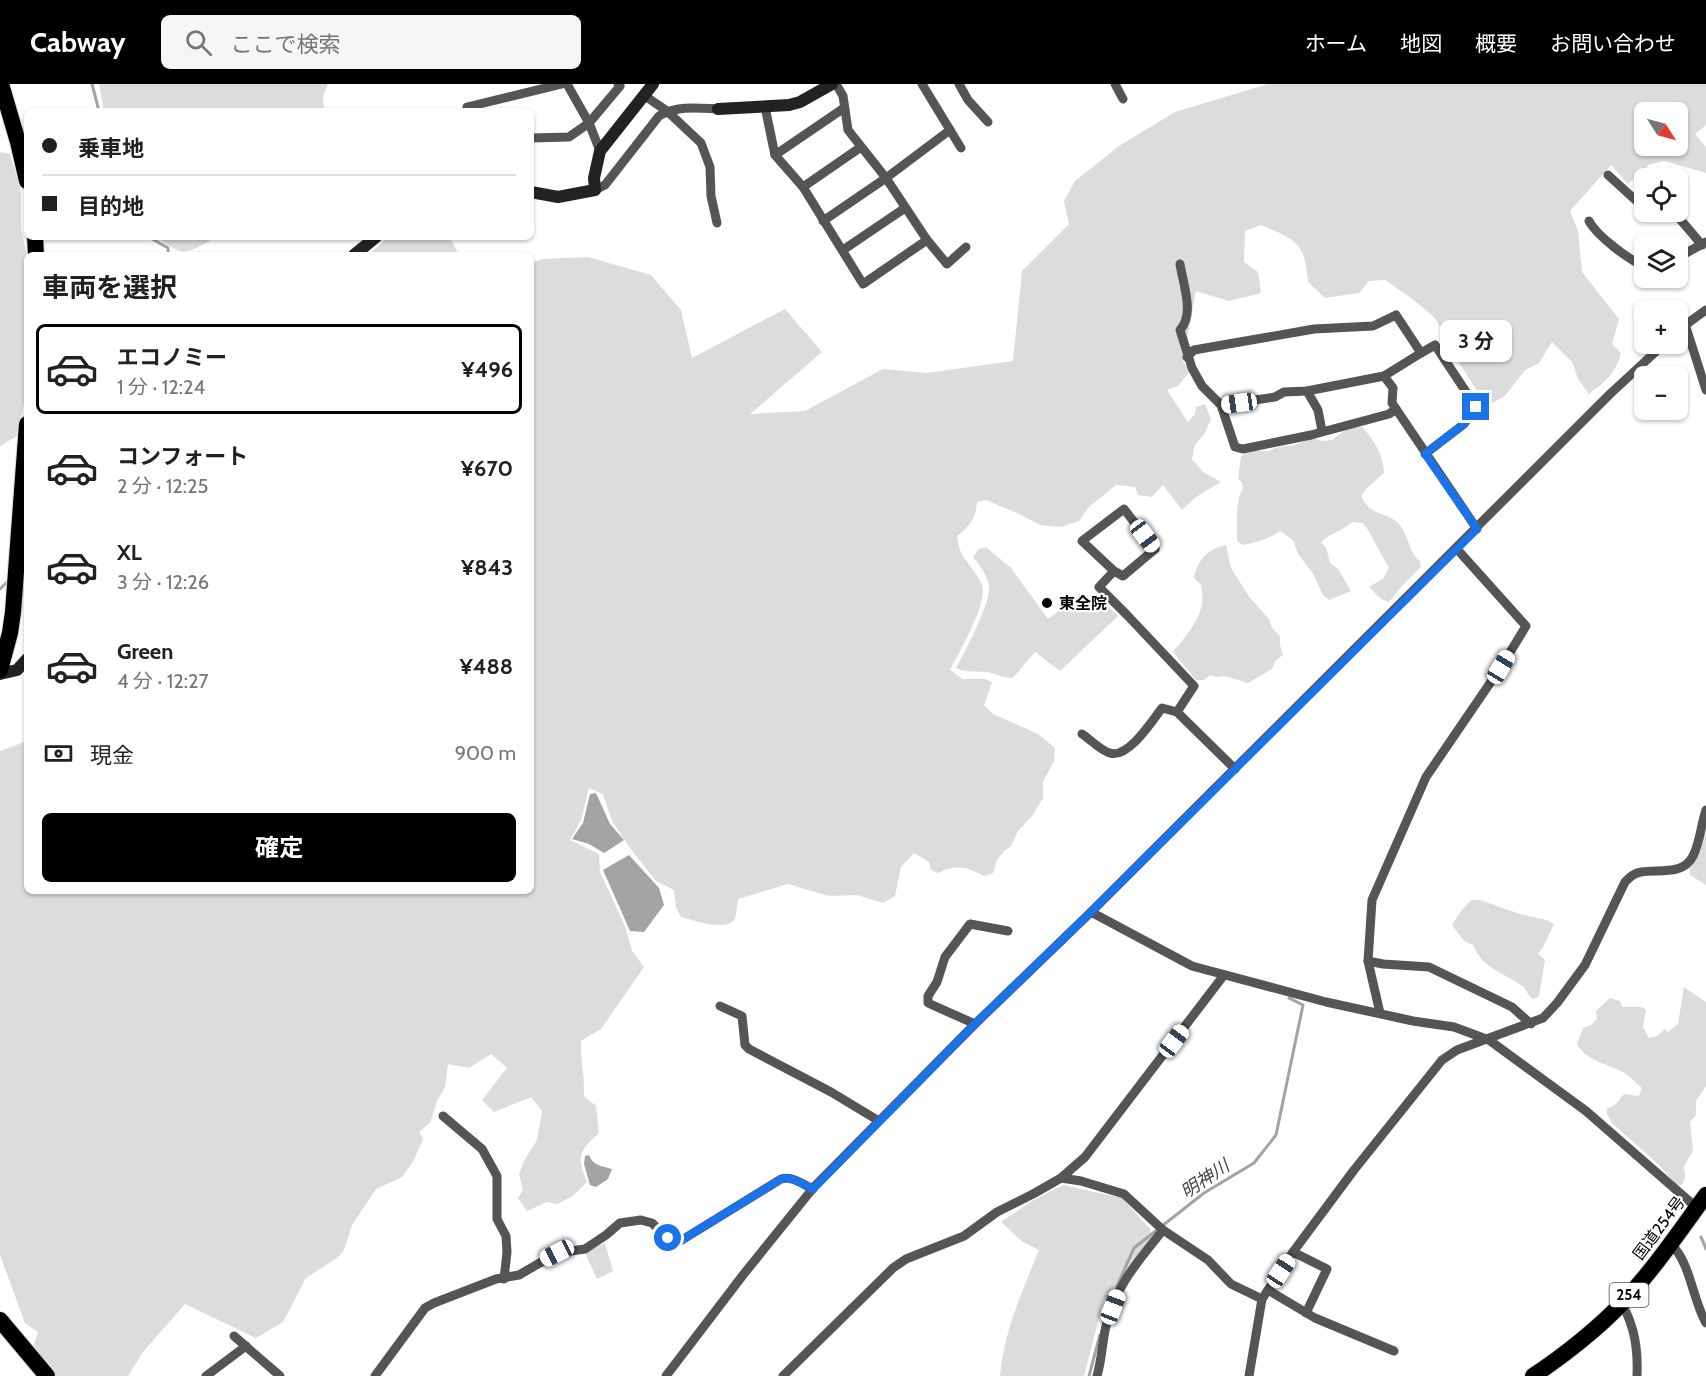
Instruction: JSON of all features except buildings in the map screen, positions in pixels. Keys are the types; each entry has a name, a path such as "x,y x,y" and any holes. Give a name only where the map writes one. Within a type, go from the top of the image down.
{"highway":[{"path":"1,84 24,168"},
{"path":"0,672 13,612 24,469"},
{"name":"国道254号","path":"1533,1376 1556,1360 1622,1304 1671,1244 1701,1202"},
{"path":"0,1320 47,1376"}],"street":[{"path":"467,108 564,84 589,123 600,151"},
{"path":"534,138 570,137 589,123 620,86 618,84"},
{"path":"595,190 595,172 600,151 653,84"},
{"path":"534,193 558,197 595,190 605,185 659,116 667,111 694,107 718,109 765,107 800,102 834,84 843,96 848,130 886,178 927,240 947,264 966,247"},
{"path":"922,84 961,148"},
{"path":"959,84 988,122"},
{"path":"1115,84 1124,99"},
{"path":"645,96 667,111 701,144 710,167 711,196 717,223"},
{"path":"765,107 775,155 803,187 863,284 927,240"},
{"path":"775,155 844,108"},
{"path":"824,221 950,130"},
{"path":"803,187 861,147"},
{"path":"1608,175 1634,199"},
{"path":"843,250 905,208"},
{"path":"1589,221 1593,229 1634,261"},
{"path":"1684,222 1704,243 1688,252"},
{"path":"358,252 372,240"},
{"path":"1180,264 1188,301 1185,324 1180,330 1187,357 1202,386 1221,405 1235,447 1243,449 1311,435 1389,414 1396,409"},
{"path":"1688,321 1706,310"},
{"path":"1187,357 1194,350 1314,329 1373,326 1396,315 1421,353"},
{"path":"1688,336 1706,390"},
{"path":"1221,405 1384,376 1435,345 1476,407 1464,424 1425,454"},
{"path":"666,1376 743,1275 813,1189 975,1024 1654,354"},
{"path":"1384,376 1393,388 1392,403 1477,529"},
{"path":"1307,391 1318,410 1322,431"},
{"path":"1124,508 1155,549 1123,576 1114,571 1082,541 1124,508"},
{"path":"1380,1013 1368,961 1372,900 1422,785 1526,626 1456,548"},
{"path":"1114,571 1099,587 1194,686 1177,712"},
{"path":"0,672 17,670 24,662"},
{"path":"1082,734 1110,753 1119,753 1140,736 1162,708 1177,712 1235,768"},
{"path":"1249,1376 1262,1299 1293,1252 1354,1170 1442,1060 1458,1050 1543,1018 1585,965 1625,882 1632,875 1640,872 1665,871 1681,868 1689,863 1694,855 1706,810"},
{"path":"1091,912 1192,966 1326,1002 1413,1021 1454,1027 1489,1040 1586,1111 1701,1202"},
{"path":"975,1024 928,1003 928,996 937,982 945,957 970,924 1008,931"},
{"path":"1368,961 1429,967 1512,1007 1532,1024"},
{"path":"783,1376 893,1268 906,1259 964,1236 997,1212 1061,1178 1085,1156 1224,975"},
{"path":"720,1006 742,1016 745,1045 749,1049 831,1092 879,1121"},
{"path":"443,1116 482,1149 497,1176 497,1219 506,1236 504,1279"},
{"path":"1061,1178 1081,1181 1124,1194 1159,1227 1208,1260 1231,1284 1262,1299"},
{"path":"375,1376 425,1308 496,1279 519,1275 557,1253 585,1249 620,1223 641,1220 652,1223 672,1242 677,1243 781,1179 793,1179 813,1189"},
{"path":"1097,1376 1102,1360 1106,1324 1119,1289 1159,1227"},
{"path":"1671,1244 1682,1261 1693,1295 1706,1323"},
{"path":"1293,1252 1327,1269 1306,1312"},
{"path":"1268,1290 1306,1312 1394,1352"},
{"path":"1622,1304 1633,1328 1638,1358 1636,1375"},
{"path":"234,1336 280,1376"},
{"path":"206,1376 246,1346"}],"shaded area":[{"path":"99,84 328,84 323,96 324,108 103,108"},
{"path":"1268,84 1706,84 1706,125 1695,134 1706,147 1706,173 1664,161 1646,168 1634,168 1634,179 1628,184 1611,165 1570,211 1578,231 1582,272 1619,319 1612,344 1621,353 1619,360 1609,377 1589,394 1578,379 1572,362 1552,342 1539,363 1525,370 1505,396 1487,406 1459,363 1435,318 1414,300 1385,280 1369,281 1359,293 1325,298 1308,282 1304,258 1296,244 1261,225 1245,231 1244,262 1258,272 1261,293 1229,301 1196,291 1183,362 1190,371 1178,386 1167,390 1188,422 1195,414 1196,407 1205,404 1211,419 1205,433 1195,445 1192,459 1203,472 1221,482 1196,497 1182,510 1163,485 1152,497 1138,495 1135,487 1116,485 1089,507 1079,521 1061,527 1040,525 986,500 977,502 971,522 957,536 960,550 980,580 983,593 972,628 950,670 963,679 985,679 992,682 984,705 993,714 1038,734 1055,748 1054,761 1043,782 1043,798 1032,816 1018,831 1011,846 997,860 993,873 984,876 967,869 956,868 938,873 931,870 929,862 914,853 901,867 895,896 883,903 857,895 829,896 788,884 738,899 735,918 725,925 702,923 681,917 676,908 674,890 656,881 612,821 603,794 589,788 581,820 570,840 599,854 600,872 625,926 632,951 644,967 601,1029 581,1041 584,1096 596,1106 599,1133 581,1154 581,1166 587,1182 573,1196 557,1204 547,1202 527,1211 518,1198 523,1190 519,1174 537,1140 542,1111 531,1097 494,1112 482,1100 507,1068 491,1054 469,1068 448,1064 445,1087 437,1101 430,1123 419,1132 423,1139 413,1162 402,1177 376,1189 352,1225 344,1250 337,1258 306,1278 283,1322 256,1338 185,1304 143,1352 128,1376 55,1376 32,1351 38,1332 25,1323 0,1255 0,751 24,742 24,894 534,894 534,262 543,259 588,257 651,275 681,310 692,358 785,309 822,352 750,414 805,411 883,369 927,373 1013,361 1022,271 1069,224 1064,201 1075,181 1119,146 1175,112"},
{"path":"0,152 10,154 21,192 21,230 26,252 24,252 24,404 17,436 0,446"},
{"path":"160,240 211,240 192,250 174,249"},
{"path":"385,240 452,240 458,252 372,252"},
{"path":"1362,427 1378,448 1384,473 1361,496 1374,511 1399,524 1413,553 1420,561 1421,567 1389,602 1381,599 1369,587 1384,578 1389,567 1363,523 1352,522 1321,542 1326,547 1330,563 1338,569 1351,591 1329,600 1323,595 1312,572 1298,554 1293,540 1280,531 1248,544 1243,545 1237,541 1238,507 1243,488 1242,482 1238,479 1241,456 1253,451 1268,451 1294,445 1314,438 1322,441 1332,440 1348,428"},
{"path":"1226,545 1231,568 1250,598 1269,619 1272,628 1280,636 1283,655 1276,660 1272,669 1248,683 1225,676 1210,675 1204,680 1196,680 1173,652 1196,622 1202,604 1201,585 1194,578 1198,566 1209,552"},
{"name":"東全院","path":"986,547 1011,568 1048,619 1072,601 1078,607 1096,594 1118,616 1060,671 1035,652 1013,678 956,668 976,629 988,598 988,581 973,557 979,549"},
{"path":"596,793 610,824 624,840 604,853 589,844 572,839 583,823 590,794"},
{"path":"1706,832 1706,885 1690,875 1690,868"},
{"path":"629,855 659,888 664,905 644,932 630,931 603,870"},
{"path":"1471,900 1480,900 1554,924 1538,954 1545,960 1539,996 1533,999 1521,985 1493,969 1477,953 1473,945 1464,941 1452,925"},
{"path":"1684,987 1706,1002 1706,1086 1696,1101 1696,1115 1690,1122 1693,1151 1684,1166 1683,1184 1677,1186 1659,1165 1612,1123 1607,1114 1607,1109 1616,1104 1624,1094 1639,1096 1642,1088 1623,1072 1586,1054 1577,1044 1583,1028 1591,1025 1597,1019 1596,1011 1610,998 1620,1001 1622,1007 1642,1007 1646,1010 1643,1027 1649,1038 1658,1036 1664,1029 1668,1032 1678,1024"},
{"path":"589,1155 595,1163 612,1169 608,1179 596,1187 590,1185 584,1164 585,1156"},
{"path":"1063,1185 1122,1198 1150,1229 1152,1240 1103,1302 1084,1376 1000,1376 1005,1343 1020,1296 1039,1250 1023,1242 1001,1222 1032,1201"},
{"path":"605,1243 613,1271 597,1279 585,1253"}],"waterway":[{"path":"92,84 98,108"},
{"path":"154,240 168,248 168,252"},
{"path":"0,589 8,581"},
{"name":"明神川","path":"1117,1286 1134,1248 1204,1193 1254,1163 1276,1135 1303,1005 1289,998"},
{"path":"1701,1237 1706,1249"},
{"name":"明神川","path":"1089,1376 1100,1335"}],"place":[{"name":"東全院","path":"1047,603"}],"route":[{"path":"668,1238 677,1243 781,1179 793,1179 813,1189 975,1024 1477,529 1425,454 1464,424 1476,407"}]}
